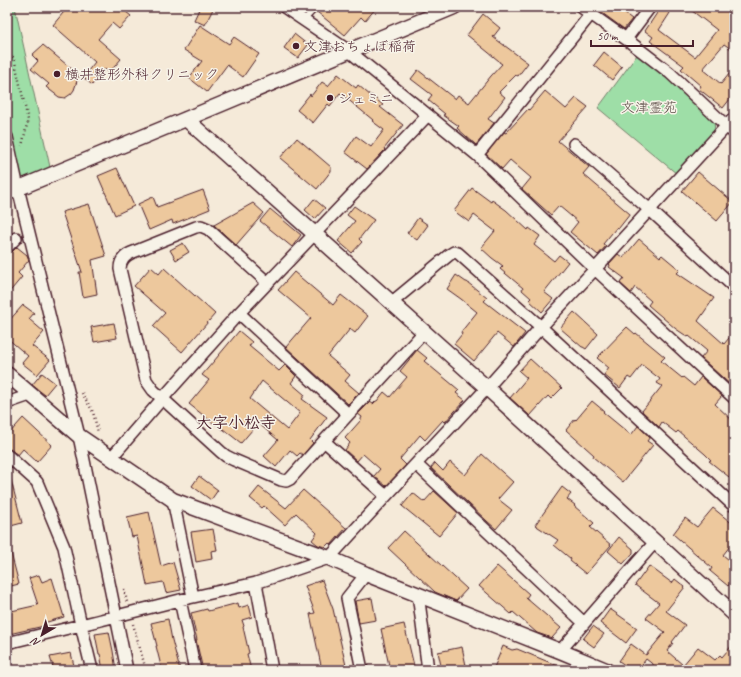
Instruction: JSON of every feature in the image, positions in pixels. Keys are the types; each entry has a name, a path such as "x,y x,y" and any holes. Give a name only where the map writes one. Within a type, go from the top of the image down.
{"street":[{"path":"284,7 349,51 477,155 595,269 734,398"},
{"path":"13,190 454,7"},
{"path":"7,643 180,600 256,583 329,558 650,210 732,126 670,73 581,7"},
{"path":"626,40 650,7"},
{"path":"477,155 591,14"},
{"path":"111,458 162,398 239,313 428,115"},
{"path":"186,119 487,388 734,614"},
{"path":"7,137 13,190 79,436 127,670"},
{"path":"574,144 650,210 734,287"},
{"path":"268,283 208,229 201,226 126,255 120,264 148,385 226,456 281,480 290,479 424,332"},
{"path":"7,247 16,238"},
{"path":"391,303 449,255 454,252 458,252 734,506"},
{"path":"239,313 348,414"},
{"path":"7,374 79,436 173,500 329,558 606,670"},
{"path":"7,403 30,395"},
{"path":"324,441 386,496"},
{"path":"7,455 37,482 64,547 92,670"},
{"path":"416,464 584,623"},
{"path":"173,500 193,597"},
{"path":"560,651 655,542"},
{"path":"362,670 347,598 366,574"},
{"path":"256,583 272,670"},
{"path":"418,594 428,670"},
{"path":"180,600 195,670"}],"lane":[{"path":"304,20 316,7"}],"green space":[{"path":"7,7 15,7 50,167 13,183 7,159"},
{"name":"文津霊苑","path":"637,55 674,84 714,120 715,133 677,174 598,108"}],"building":[{"path":"68,7 120,7 131,16 119,29 112,23 98,39 121,59 109,73 105,69 92,85 83,77 95,62 53,25"},
{"path":"200,7 214,7 205,25 194,20"},
{"path":"320,7 377,7 365,21 361,17 345,35 317,12"},
{"path":"594,7 616,7 632,19 624,29"},
{"path":"661,7 670,13 659,30 695,57 717,30 687,7 725,7 734,14 734,51 724,44 703,69 721,84 734,68 734,94 723,108 699,89 701,86 681,69 684,66 650,41 653,37 645,31"},
{"path":"483,14 500,28 493,37 528,63 518,76 516,75 499,92 505,97 488,119 494,123 476,145 457,128 459,126 443,115 445,114 428,100 432,95 411,79 418,70 455,99 458,95 469,103 502,64 467,35"},
{"path":"200,25 229,44 234,37 259,54 243,77 227,65 207,92 189,78 202,61 184,50"},
{"path":"294,34 308,45 298,58 284,48"},
{"name":"横井整形外科クリニック","path":"43,45 79,75 74,90 65,98 59,97 46,87 49,84 31,69 38,61 32,55"},
{"path":"604,52 622,67 612,80 594,65"},
{"path":"338,74 356,88 358,85 371,95 383,105 380,107 403,125 384,149 385,150 367,169 345,152 356,136 371,147 384,130 372,121 373,120 340,93 330,106 328,104 313,123 297,110 322,82 328,86"},
{"path":"545,91 566,109 576,98 588,107 558,141 589,167 583,174 630,214 603,244 606,246 598,255 570,232 578,222 559,206 551,215 522,189 531,178 510,160 502,169 486,154 504,132 506,133 528,109 529,110"},
{"path":"297,138 331,167 331,171 317,189 280,158"},
{"path":"117,168 134,206 115,215 98,176"},
{"path":"698,172 733,202 717,221 682,191"},
{"path":"472,188 491,202 492,200 506,210 528,230 529,228 540,236 534,245 554,261 559,255 568,262 544,292 553,299 542,312 529,300 531,298 522,290 523,288 500,269 503,266 481,248 495,231 474,215 469,222 454,211"},
{"path":"203,190 210,209 173,224 172,220 149,230 138,204 153,197 157,207"},
{"path":"314,199 325,208 315,219 305,210"},
{"path":"253,203 264,213 236,245 214,225"},
{"path":"89,204 106,256 92,260 97,294 83,297 79,272 82,272 62,212"},
{"path":"354,206 374,220 359,239 362,242 352,253 338,241 355,221 347,215"},
{"path":"270,209 301,235 292,247 260,221"},
{"path":"418,218 428,225 417,240 407,233"},
{"path":"639,239 660,257 662,255 680,270 677,273 714,298 698,321 724,344 734,332 734,388 701,358 707,351 689,336 688,337 676,329 648,305 651,301 635,287 631,293 620,283 624,278 609,267 609,264 618,254 623,258"},
{"path":"183,243 189,252 176,260 170,250"},
{"path":"17,247 27,255 29,260 18,273 22,277 7,295 7,254 12,252"},
{"path":"151,267 159,274 164,268 215,314 182,352 153,326 165,313 134,286"},
{"path":"294,272 333,305 341,295 368,316 355,333 350,329 328,356 350,375 345,381 359,393 348,404 286,347 311,318 278,290"},
{"path":"456,275 487,298 484,301 525,333 514,347 497,333 474,361 454,344 462,334 461,332 477,312 447,289"},
{"path":"23,305 34,313 29,319 44,332 32,346 50,360 37,375 22,363 28,356 7,338 7,323"},
{"path":"574,312 598,334 586,349 560,328"},
{"path":"114,323 117,338 94,342 91,327"},
{"path":"627,327 665,357 661,361 682,378 683,377 694,386 701,377 722,396 715,404 734,422 734,481 709,461 711,460 705,454 678,431 676,433 662,422 659,427 642,411 662,386 657,383 660,379 642,365 631,379 628,377 620,388 604,375 609,368 597,358"},
{"path":"239,331 252,342 249,346 279,371 285,365 296,376 291,383 305,395 302,399 327,417 310,440 313,443 303,455 300,453 297,456 290,450 276,467 264,456 278,440 258,423 241,443 189,404 209,380 202,375","holes":["262,381 300,413 287,430 250,399"]},
{"path":"417,350 427,358 424,361 459,390 456,393 465,400 445,422 443,420 425,440 420,435 400,459 406,465 386,486 374,476 380,469 363,454 357,461 345,450 350,443 345,438 361,420 362,417 358,414 370,402 373,404 384,392 390,397 407,377 400,371"},
{"path":"530,359 562,388 551,399 548,396 530,416 510,398 527,378 519,371"},
{"path":"42,373 55,383 45,395 32,385"},
{"path":"592,401 631,435 638,426 650,437 647,441 653,445 623,482 593,457 594,455 566,430"},
{"path":"23,418 52,445 37,462 23,449 18,455 7,448 7,436"},
{"path":"482,454 513,482 498,499 512,510 496,529 431,468 435,463 443,471 450,462 465,475"},
{"path":"199,476 218,490 211,500 192,486"},
{"path":"11,480 22,523 7,527 7,481"},
{"path":"259,487 286,508 303,490 346,528 331,545 329,543 325,547 318,545 312,540 317,533 296,513 285,525 264,506 262,508 250,498"},
{"path":"562,487 571,494 567,499 594,523 590,527 611,545 586,574 554,545 558,540 535,525"},
{"path":"434,491 458,513 439,536 402,506 413,493 424,502"},
{"path":"713,508 734,525 734,541 723,555 734,564 734,579 728,586 710,571 712,568 673,534 685,518 697,527"},
{"path":"149,512 161,566 173,562 181,590 166,593 163,582 147,585 137,536 132,537 127,517"},
{"path":"213,529 217,550 211,551 212,559 196,562 191,532"},
{"path":"404,531 467,589 456,601 435,592 388,548"},
{"path":"619,537 633,549 633,553 623,564 608,551"},
{"path":"11,553 19,584 7,587 7,554"},
{"path":"497,566 529,594 526,598 561,628 552,638 537,633 513,612 511,614 479,586"},
{"path":"649,566 672,583 675,579 685,587 666,611 685,625 667,651 683,665 698,647 715,660 720,655 722,657 734,643 734,665 730,670 660,670 646,659 638,670 632,670 619,661 631,644 646,655 665,632 646,618 659,603 635,585"},
{"path":"39,575 42,582 52,578 64,617 44,623 44,626 9,634 7,628 7,612 38,605 29,578"},
{"path":"322,580 333,609 347,670 322,670 310,614 315,613 305,586"},
{"path":"372,598 376,620 359,623 355,601"},
{"path":"238,603 239,608 249,605 252,617 242,620 251,670 203,670 191,613 207,609 208,611"},
{"path":"610,609 637,628 626,643 600,623"},
{"path":"168,619 180,670 162,670 156,646 151,623"},
{"path":"404,624 415,670 390,670 381,629"},
{"path":"593,626 604,634 594,647 583,639"},
{"path":"109,632 116,670 103,670 95,634"},
{"path":"503,646 512,650 517,649 568,670 493,670"},
{"path":"462,647 467,670 442,670 438,652"},
{"path":"71,653 75,670 54,670 50,657"}],"place":[{"name":"文津おちょぼ稲荷","path":"296,46"},
{"name":"横井整形外科クリニック","path":"57,74"},
{"name":"ジェミニ","path":"330,98"}],"district":[{"name":"大字小松寺","path":"236,423"}]}
